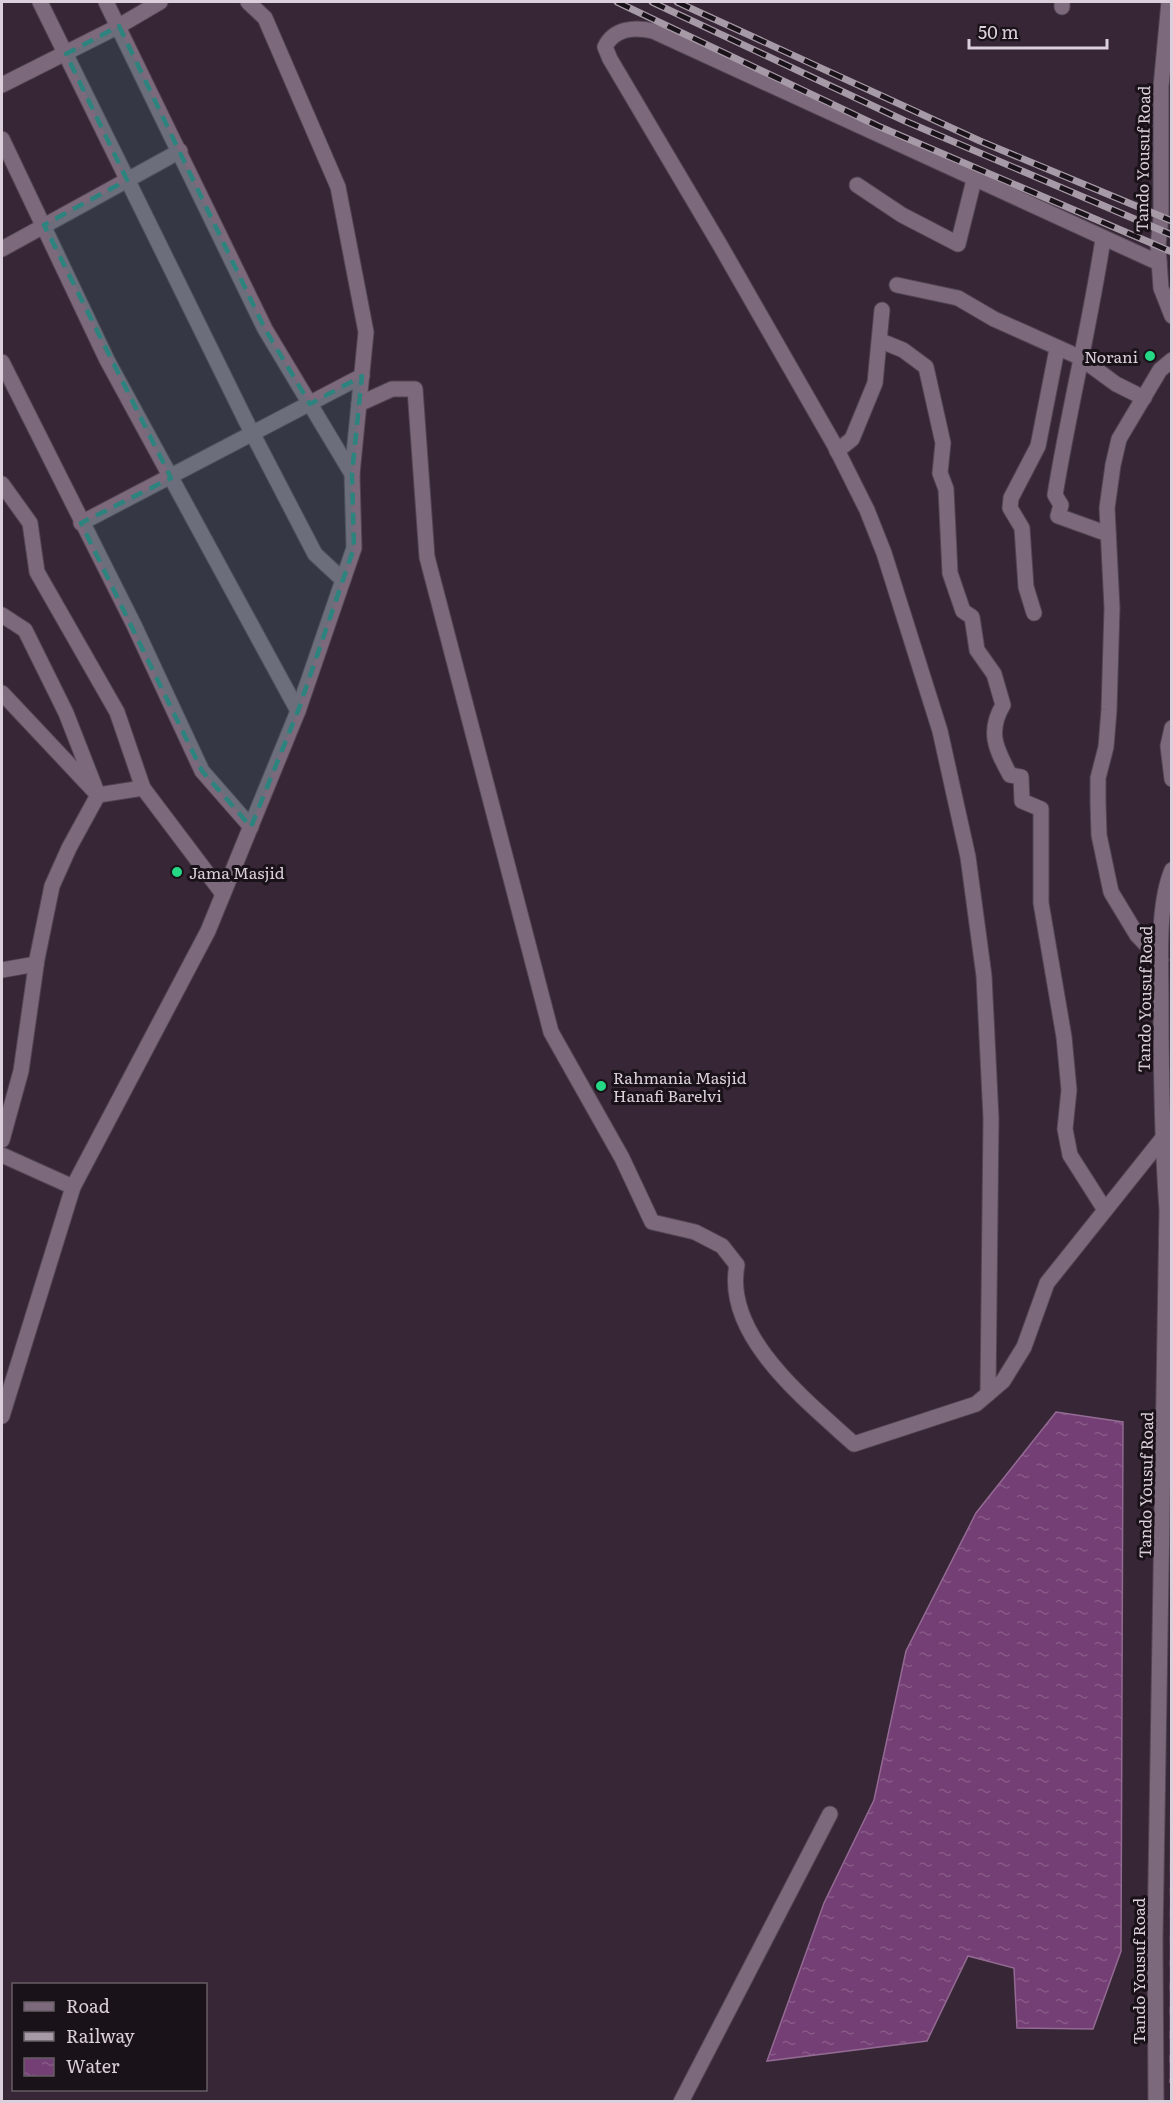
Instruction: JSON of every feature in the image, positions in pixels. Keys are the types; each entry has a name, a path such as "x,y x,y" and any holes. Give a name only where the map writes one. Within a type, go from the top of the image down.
{"street":[{"path":"40,2 315,554 343,580"},
{"path":"106,2 265,329 352,474"},
{"path":"2,85 66,54 160,2"},
{"path":"2,1416 73,1186 208,931 298,711 354,548 352,474 366,332 338,188 265,18 248,2"},
{"name":"Tando Yousuf Road","path":"1169,2 1159,263 1161,288 1172,316"},
{"path":"988,1394 991,1118 984,976 968,857 940,731 884,553 867,510 837,451 720,244 605,47 608,40 622,32 638,28 653,31 1159,263"},
{"path":"2,139 107,360 298,711"},
{"path":"2,249 180,151"},
{"path":"857,185 902,215 958,244 974,180"},
{"path":"1103,238 1083,360 1068,420 1055,495 1061,505 1058,516 1108,534"},
{"path":"897,285 958,298 994,319 1083,360 1116,384 1144,398"},
{"path":"837,451 852,439 875,383 881,341 882,310"},
{"path":"881,341 903,350 926,366 943,443 940,473 946,489 950,573 963,612 972,617 977,650 994,674 1004,705 995,718 994,735 998,751 1010,775 1021,777 1023,801 1041,809 1041,903 1064,1037 1069,1090 1065,1129 1070,1155 1105,1209"},
{"path":"1034,613 1026,587 1022,528 1010,508 1011,498 1038,446 1057,349"},
{"path":"1161,960 1137,935 1111,892 1099,835 1098,778 1106,747 1109,710 1112,608 1107,508 1119,439 1160,370 1172,360"},
{"path":"2,362 134,625 202,771 251,827"},
{"path":"81,523 171,478 362,376"},
{"path":"359,404 392,389 415,389 427,557 550,1032 622,1158 652,1222 695,1232 722,1246 737,1265 734,1281 737,1304 756,1343 791,1385 854,1444 976,1404 1003,1381 1024,1347 1047,1283 1162,1139"},
{"path":"2,484 30,523 37,572 117,712 143,788 223,894"},
{"path":"2,615 25,630 66,713 98,795 52,886 36,964 21,1071 2,1140"},
{"path":"2,693 98,795"},
{"path":"1172,728 1168,746 1172,779"},
{"path":"98,795 143,788"},
{"name":"Tando Yousuf Road","path":"1156,2102 1155,1940 1167,1210 1162,1139 1161,960 1165,886 1172,870"},
{"path":"2,970 36,964"},
{"path":"2,1155 73,1186"},
{"path":"686,2100 830,1814"}],"highlighted area":[{"path":"119,26 265,329 310,404 362,376 352,474 354,548 298,711 251,827 202,771 81,523 171,478 44,225 127,180 66,54"}],"green space":[{"path":"1171,1492 1172,2083 1169,2083"}],"water":[{"path":"1056,1412 1123,1422 1121,1951 1093,2029 1017,2028 1014,1968 968,1956 927,2041 767,2061 824,1903 874,1800 906,1651 976,1513"}],"railway":[{"path":"617,2 878,126 1172,252"},
{"path":"652,2 905,121 1172,235"},
{"path":"677,2 980,141 1172,221"}],"place":[{"name":"Norani","path":"1150,356"},
{"name":"Jama Masjid","path":"177,872"},
{"name":"Rahmania Masjid Hanafi Barelvi","path":"601,1086"}]}
